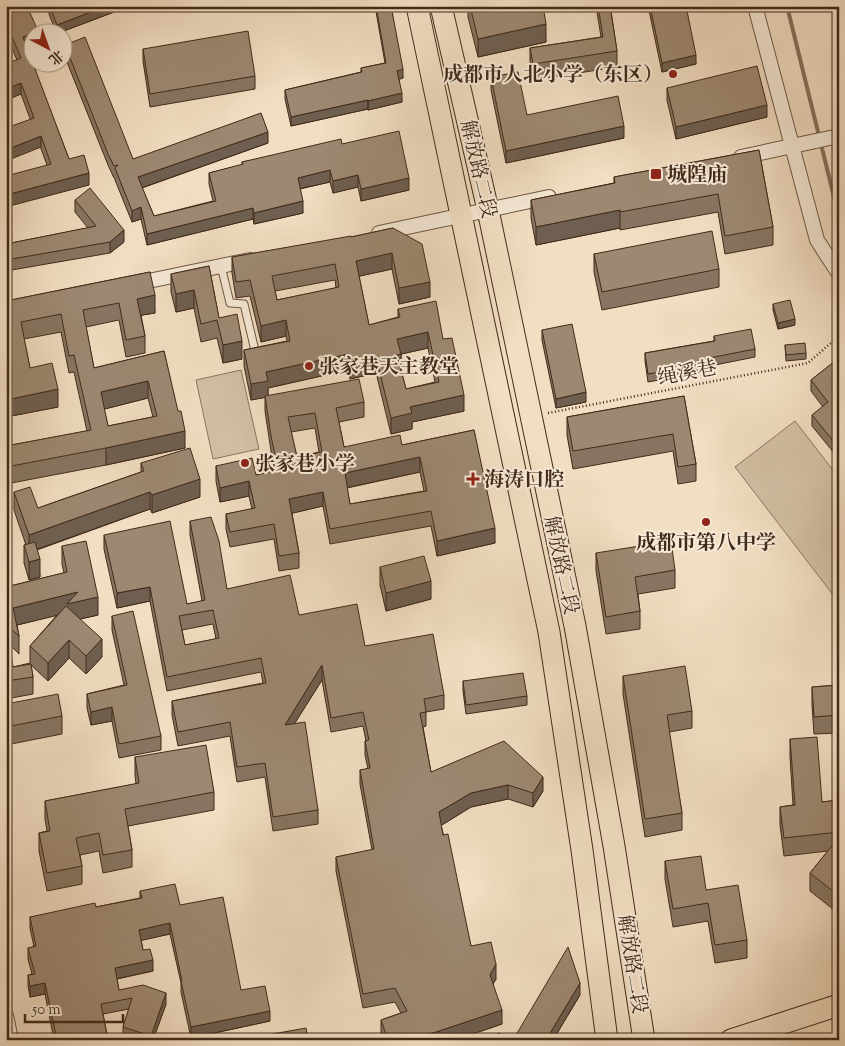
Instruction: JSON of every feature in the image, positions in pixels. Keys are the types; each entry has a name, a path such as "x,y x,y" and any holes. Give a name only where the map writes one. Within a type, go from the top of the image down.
{"main road":[{"name":"解放路二段","path":"417,6 549,632 608,1040"},
{"name":"解放路二段","path":"441,6 488,210 578,645 614,846 644,1040"},
{"path":"731,1040 839,1004"}],"street":[{"path":"755,6 798,145 817,240 839,274"},
{"path":"726,160 838,136"},
{"path":"366,236 564,194"},
{"path":"124,286 260,258"},
{"path":"6,1015 11,1040"}],"lane":[{"path":"221,266 230,303 244,304 256,358"}],"path":[{"name":"绳溪巷","path":"531,416 808,363 839,336"}],"shaded area":[{"path":"241,370 259,449 213,459 196,380"},
{"path":"795,421 839,478 839,599 837,600 735,467"}],"building":[{"path":"6,6 27,6 34,22 22,22 22,72 36,72 69,159 84,155 89,173 6,195 6,176 51,164 41,136 6,150 6,128 34,118 21,83 6,89 6,64 21,58 6,23"},
{"path":"50,6 106,6 65,22 56,22"},
{"path":"376,6 391,6 403,69 397,71 402,93 291,117 285,90 362,72 361,68 386,63"},
{"path":"470,6 543,6 546,24 478,39"},
{"path":"598,6 610,6 617,51 533,64 530,48 603,37"},
{"path":"650,6 686,6 696,55 662,63"},
{"path":"839,23 839,37 835,24"},
{"path":"248,31 255,76 150,94 143,49"},
{"path":"85,37 133,159 261,113 268,132 138,177 154,216 216,201 209,173 243,164 242,162 341,139 342,144 399,131 409,178 361,189 358,175 333,181 330,170 298,178 303,201 254,213 253,208 147,234 141,207 132,211 115,168 118,165 114,166 108,154 72,63 72,42"},
{"path":"757,66 767,105 676,127 667,88"},
{"path":"518,72 527,115 618,96 624,126 506,151 491,77"},
{"path":"759,150 773,227 725,236 718,194 620,212 620,210 536,227 531,200 615,183 614,177"},
{"path":"90,188 124,230 110,242 6,260 6,244 96,226 75,200"},
{"path":"393,228 422,244 430,282 399,288 392,253 356,261 369,325 400,317 398,309 436,301 443,339 452,338 464,395 410,407 412,413 391,418 376,357 350,363 348,354 266,372 268,381 251,384 244,350 290,341 286,320 261,326 250,280 236,282 232,257","holes":["335,264 339,287 277,300 272,276","428,332 439,382 406,389 397,355 401,354 397,339"]},
{"path":"712,231 719,269 602,292 594,254"},
{"path":"209,266 219,318 237,314 242,341 223,345 217,320 201,324 194,290 176,294 171,274"},
{"path":"150,272 155,295 137,299 145,336 126,340 119,303 83,310 94,368 164,351 178,411 181,411 185,431 6,467 6,446 91,430 74,355 69,356 61,314 21,322 30,368 52,363 58,389 6,400 6,372 8,372 6,365 6,301","holes":["148,381 157,416 108,426 101,392"]},
{"path":"790,300 795,319 778,323 773,304"},
{"path":"572,324 586,392 556,399 542,330"},
{"path":"751,329 755,349 704,359 705,364 648,374 645,353 715,341 714,336"},
{"path":"805,343 806,353 786,355 785,345"},
{"path":"839,358 839,448 812,415 828,402 811,380"},
{"path":"359,379 364,402 336,408 344,447 400,435 402,445 474,430 495,528 437,541 431,511 330,529 323,492 289,499 299,553 279,556 274,524 230,532 226,514 255,508 249,481 220,488 216,466 252,458 256,475 278,470 265,396","holes":["315,413 322,452 297,457 288,417","420,457 427,491 350,504 345,473"]},
{"path":"684,396 696,464 678,467 673,434 573,451 567,417"},
{"path":"190,448 200,479 152,495 150,492 29,535 14,492 30,487 38,508 144,471 141,463"},
{"path":"211,517 219,541 227,589 290,575 299,615 357,604 365,646 433,634 444,695 424,699 426,712 420,713 431,772 504,741 543,777 533,793 508,785 471,793 439,812 443,835 448,834 471,946 491,942 496,964 490,975 502,1010 412,1040 388,1040 381,1020 407,1011 395,988 363,994 336,857 374,849 360,770 370,768 365,741 369,740 363,712 331,718 322,665 285,725 305,722 318,810 273,817 265,763 237,767 230,722 178,732 172,701 266,683 261,658 167,677 150,587 117,593 104,535 170,521 187,604 205,600 190,521","holes":["213,610 219,638 185,645 179,616"]},
{"path":"86,541 98,597 67,604 78,592 13,608 19,636 6,624 6,587 67,572 62,546"},
{"path":"671,541 675,570 635,577 640,611 606,617 596,553"},
{"path":"35,542 40,559 29,562 24,545"},
{"path":"424,556 431,581 386,593 380,567"},
{"path":"66,606 102,639 86,656 69,640 48,663 30,646"},
{"path":"133,611 161,736 119,744 112,707 91,712 87,694 127,685 112,616"},
{"path":"6,629 13,667 31,664 33,677 6,681"},
{"path":"685,666 692,711 667,715 682,813 645,819 623,676"},
{"path":"523,673 527,696 466,705 463,681"},
{"path":"839,685 839,715 814,717 812,687"},
{"path":"58,694 62,716 6,727 6,704"},
{"path":"817,737 822,802 839,800 839,832 784,838 780,807 795,805 790,739"},
{"path":"206,745 214,792 125,809 132,850 103,855 99,833 76,838 82,866 47,873 39,833 50,831 45,801 139,783 135,757"},
{"path":"839,837 839,896 810,873"},
{"path":"701,856 706,890 738,885 747,940 715,945 708,903 673,909 665,861"},
{"path":"175,884 180,905 223,897 241,990 265,986 270,1011 191,1027 170,923 139,930 143,950 150,949 153,960 115,968 119,990 143,985 166,993 151,1036 123,1027 132,998 101,1004 108,1040 57,1040 45,983 30,986 28,975 35,974 28,948 36,946 30,917 95,903 96,907 142,898 140,891"},
{"path":"568,947 580,983 546,1040 524,1040 516,1035"},
{"path":"306,1028 308,1039 306,1040 239,1040"},
{"path":"500,1033 502,1040 479,1040"},
{"path":"347,1035 348,1040 327,1040"}],"waterway":[{"path":"787,6 834,197 839,209"}],"place":[{"name":"成都市人北小学（东区）","path":"673,74"},
{"name":"城隍庙","path":"656,174"},
{"name":"张家巷天主教堂","path":"309,366"},
{"name":"张家巷小学","path":"245,463"},
{"name":"海涛口腔","path":"473,479"},
{"name":"成都市第八中学","path":"706,522"}]}
